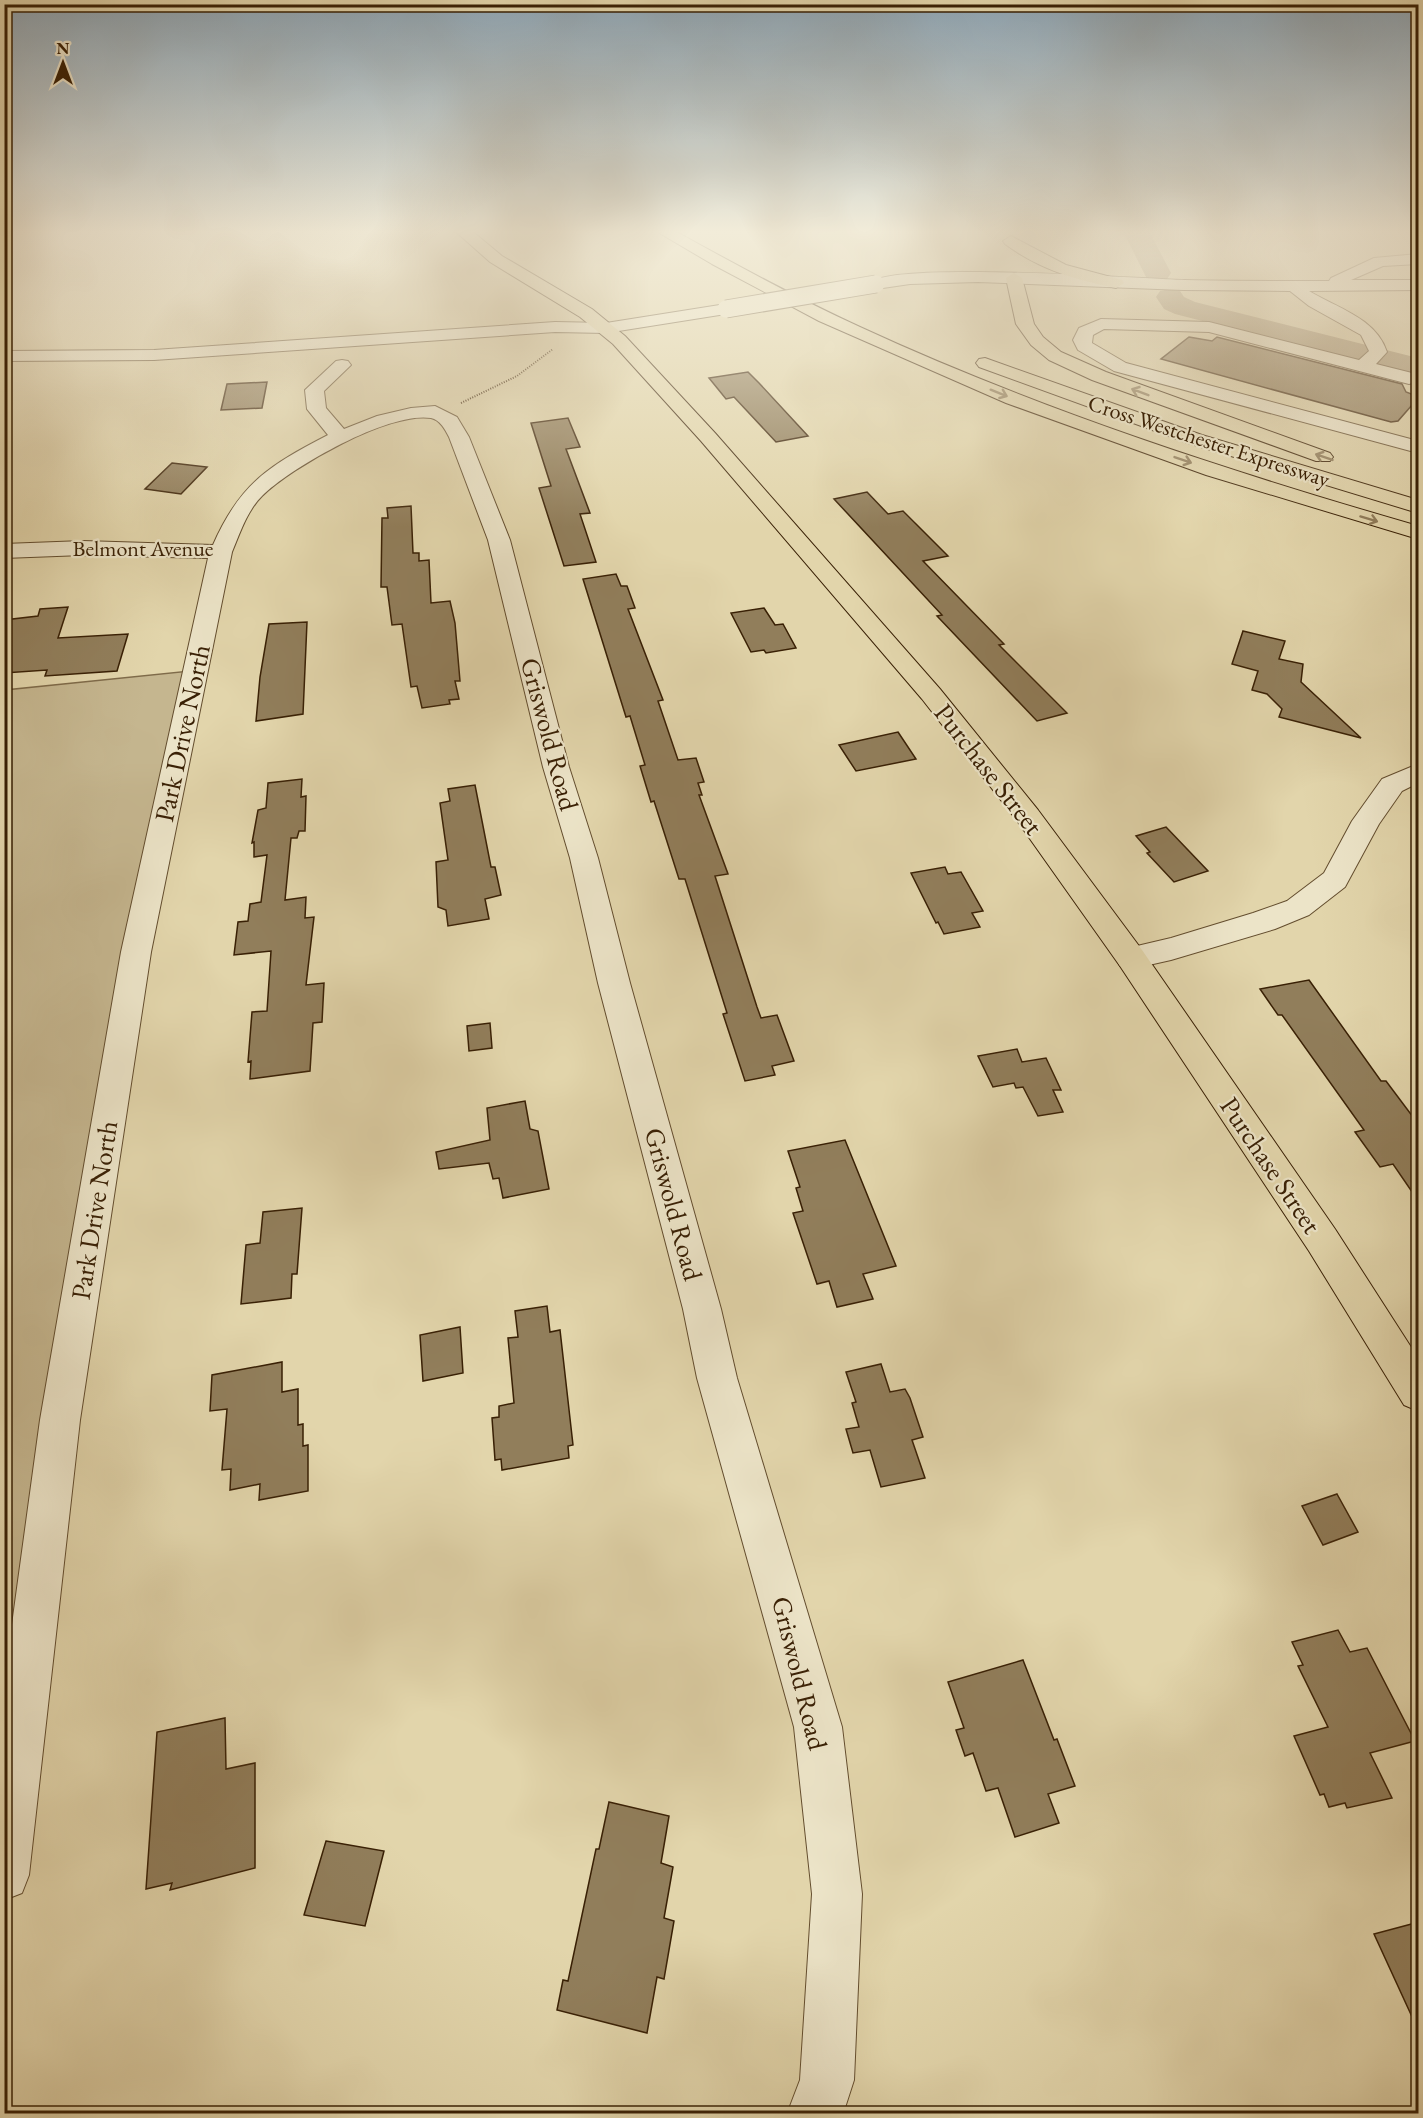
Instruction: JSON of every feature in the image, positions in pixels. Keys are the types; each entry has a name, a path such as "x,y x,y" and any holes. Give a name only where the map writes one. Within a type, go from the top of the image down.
{"main road":[{"name":"Purchase Street","path":"608,330 708,437 931,694 1028,816 1131,958 1322,1240 1419,1392"},
{"name":"Cross Westchester Expressway","path":"854,330 974,383 1063,418 1204,468 1419,533"},
{"path":"1029,330 1036,341 1056,356 1099,376 1419,490"},
{"name":"Cross Westchester Expressway","path":"970,357 1195,439 1419,507"}],"street":[{"path":"4,356 154,355 514,330"},
{"path":"1089,330 1085,332 1082,340 1084,346 1120,367 1419,447"},
{"path":"1269,330 1370,360 1409,378"},
{"path":"1366,330 1378,344 1370,360"},
{"path":"342,365 314,390 316,409 340,437 384,420 435,412"},
{"name":"Griswold Road","path":"435,412 450,421 459,437 500,540 556,767 584,858 614,983 702,1309 717,1378 818,1727 837,1894 827,2080 815,2114"},
{"name":"Belmont Avenue","path":"4,552 83,548 221,552 235,519 254,492 288,464 340,437"},
{"name":"Park Drive North","path":"4,1875 65,1384 136,952 221,552"},
{"path":"1131,958 1171,949 1264,921 1298,908 1335,880 1366,821 1392,785 1419,773"}],"path":[{"path":"435,412 477,397 517,376 557,347"}],"shaded area":[{"path":"190,671 5,1775 5,690"}],"building":[{"path":"1189,337 1212,341 1217,337 1402,384 1406,392 1419,397 1398,421 1391,422 1161,359"},
{"path":"748,372 808,436 776,442 734,397 726,399 709,378"},
{"path":"267,382 262,408 221,410 227,384"},
{"path":"568,418 580,447 566,449 590,513 580,514 596,562 564,566 539,488 551,486 531,423"},
{"path":"172,463 207,467 181,494 145,489"},
{"path":"867,492 888,514 903,511 948,556 923,561 1004,644 999,645 1067,713 1037,721 937,616 942,615 834,499"},
{"path":"411,506 413,553 419,553 419,561 429,560 431,603 450,601 455,623 460,681 455,681 459,699 449,700 450,704 422,708 417,686 411,687 402,624 392,625 387,587 381,587 382,518 388,518 387,508"},
{"path":"616,574 621,586 627,586 635,608 628,609 663,700 658,701 678,760 696,758 704,782 698,783 702,795 699,795 728,874 715,876 761,1018 777,1015 794,1061 772,1066 775,1075 745,1081 723,1014 727,1013 685,879 679,879 654,801 651,802 640,766 645,765 630,716 626,717 583,579"},
{"path":"68,607 58,638 128,634 117,671 45,676 47,670 4,673 4,620 38,616 40,609"},
{"path":"764,608 775,625 783,624 796,648 766,653 764,650 751,652 731,613"},
{"path":"307,622 303,714 256,721 260,677 269,624"},
{"path":"1243,631 1285,641 1279,659 1303,664 1301,682 1361,738 1279,717 1282,709 1267,694 1252,690 1258,671 1232,664"},
{"path":"898,732 916,759 856,771 839,745"},
{"path":"302,779 301,797 306,796 305,831 299,831 297,838 291,838 285,900 306,897 305,918 314,917 306,985 324,983 322,1022 313,1023 310,1071 250,1079 251,1061 248,1062 252,1012 267,1011 271,951 234,955 238,922 248,921 250,904 261,902 267,855 254,857 254,842 252,843 258,810 266,808 268,783"},
{"path":"475,785 491,867 495,867 501,895 485,899 489,919 448,926 446,910 438,907 436,862 448,860 440,803 450,801 448,789"},
{"path":"1166,827 1208,871 1174,882 1147,853 1150,852 1136,836"},
{"path":"945,867 948,874 961,872 983,911 972,913 980,927 944,934 938,922 936,923 911,873"},
{"path":"1309,980 1381,1081 1386,1081 1419,1125 1419,1202 1393,1164 1380,1167 1355,1132 1364,1130 1282,1015 1278,1015 1260,989"},
{"path":"490,1023 492,1048 469,1051 467,1026"},
{"path":"1017,1049 1022,1062 1046,1058 1061,1090 1053,1090 1063,1112 1038,1116 1023,1087 1016,1088 1014,1083 993,1087 978,1056"},
{"path":"525,1101 530,1129 538,1131 549,1189 503,1198 499,1178 493,1179 489,1163 439,1169 436,1152 490,1140 487,1108"},
{"path":"845,1140 896,1266 863,1274 873,1299 837,1307 829,1281 817,1284 793,1213 803,1211 796,1188 800,1187 788,1151"},
{"path":"302,1208 297,1274 292,1274 291,1298 241,1304 246,1245 260,1243 263,1212"},
{"path":"547,1306 550,1332 560,1330 573,1445 568,1446 569,1458 502,1470 501,1459 495,1460 492,1418 499,1417 499,1406 514,1403 508,1338 518,1337 515,1311"},
{"path":"460,1327 463,1373 423,1381 420,1335"},
{"path":"282,1362 282,1392 298,1389 298,1425 303,1424 303,1446 308,1445 308,1491 259,1500 260,1484 230,1490 231,1469 222,1470 227,1409 210,1411 212,1375"},
{"path":"881,1364 890,1392 905,1389 910,1398 923,1437 912,1440 925,1478 881,1487 870,1450 853,1453 846,1429 859,1427 852,1403 856,1402 846,1372"},
{"path":"1337,1494 1358,1532 1323,1545 1302,1506"},
{"path":"1338,1630 1350,1652 1367,1648 1415,1741 1370,1753 1392,1798 1347,1808 1345,1803 1329,1807 1324,1794 1320,1795 1294,1736 1328,1727 1298,1666 1303,1665 1292,1642"},
{"path":"1023,1660 1054,1740 1057,1739 1075,1786 1048,1794 1059,1823 1015,1837 998,1788 986,1791 973,1753 965,1756 956,1730 964,1728 948,1682"},
{"path":"225,1718 226,1769 255,1763 255,1868 170,1890 172,1883 146,1889 157,1732"},
{"path":"609,1802 669,1816 661,1863 673,1867 664,1918 674,1921 664,1979 657,1977 647,2033 557,2010 563,1980 568,1981 596,1849 599,1849"},
{"path":"326,1841 384,1851 365,1926 304,1915"},
{"path":"1419,1922 1419,2032 1374,1934"}],"waterway":[{"path":"1271,330 1418,367"}]}
